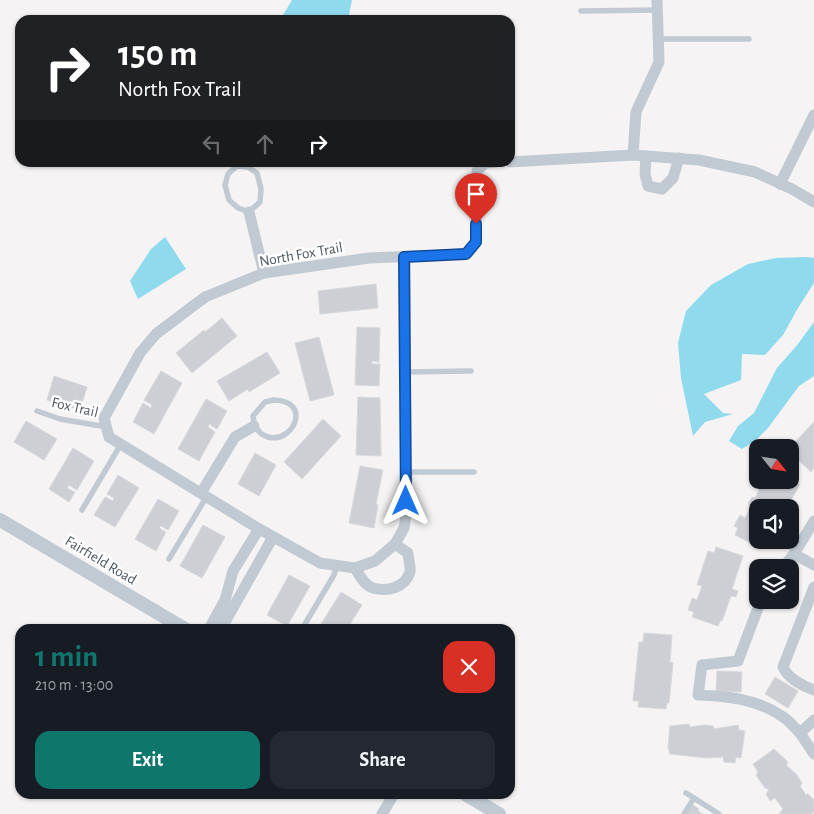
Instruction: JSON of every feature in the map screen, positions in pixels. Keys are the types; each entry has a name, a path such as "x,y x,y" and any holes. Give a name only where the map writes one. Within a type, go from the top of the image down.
{"street":[{"path":"633,155 636,112 658,62 657,5"},
{"path":"780,184 814,115"},
{"path":"515,162 633,155 699,160 755,172 814,202"},
{"path":"646,156 645,174 648,186 662,189 673,178 678,158"},
{"name":"North Fox Trail","path":"106,428 104,418 140,353 156,334 205,297 264,273 370,258 466,254 476,242 477,171 481,167"},
{"path":"249,212 264,273"},
{"path":"106,428 109,437 259,529 320,563 355,568 375,561 395,544 404,528 406,515 404,257"},
{"path":"204,495 235,437 254,426"},
{"name":"Fairfield Road","path":"0,520 177,624"},
{"path":"790,559 814,521"},
{"path":"211,624 225,600 233,571 259,529"},
{"path":"224,624 277,539"},
{"path":"355,568 363,581 373,588 392,589 403,584 410,572 408,553 395,544"},
{"path":"794,554 814,565"},
{"path":"814,587 783,667 787,674 807,688 814,690"},
{"path":"758,609 738,661 702,665 698,695 724,696 751,702 781,715 800,733 814,754"},
{"path":"800,733 814,720"},
{"path":"382,814 391,799"},
{"path":"474,799 499,814"}],"lane":[{"path":"582,11 657,5"},
{"path":"658,39 749,39"},
{"path":"236,167 228,174 225,185 229,200 238,208 249,212 260,202 261,189 257,173 248,167"},
{"path":"405,372 471,371"},
{"path":"283,400 290,404 297,415 296,422 290,430 281,437 274,439 265,436 254,426 253,416 265,402 283,400"},
{"name":"Fox Trail","path":"37,411 60,419 106,428"},
{"path":"82,510 121,444"},
{"path":"406,472 474,472"},
{"path":"169,559 204,495"},
{"path":"305,624 334,575 337,565"},
{"path":"686,793 719,814"},
{"path":"684,814 694,798"}],"water":[{"path":"292,0 352,0 349,15 283,15"},
{"path":"165,237 186,269 138,299 130,281 151,249"},
{"path":"776,258 814,258 814,283 783,335 765,355 742,354 741,380 704,394 723,413 733,414 705,422 693,436 681,378 678,343 686,311 711,285 748,264"},
{"path":"814,322 814,376 799,386 768,428 757,439 749,439 749,444 742,449 729,441 738,426 754,413 777,368"}],"building":[{"path":"376,284 378,308 320,314 318,291"},
{"path":"222,318 237,336 192,373 176,353"},
{"path":"357,327 380,328 379,362 372,361 372,364 380,364 379,386 355,385"},
{"path":"319,337 334,395 310,401 295,343"},
{"path":"267,352 280,373 249,392 248,389 229,401 217,381"},
{"path":"161,371 182,383 154,434 133,422 143,403 151,408 152,405 144,400"},
{"path":"54,376 87,387 80,410 47,400"},
{"path":"358,397 380,398 381,456 356,455"},
{"path":"206,399 227,411 217,429 209,424 208,427 215,432 199,461 178,449"},
{"path":"323,419 341,436 302,479 284,462"},
{"path":"26,421 57,439 44,460 14,442"},
{"path":"814,422 814,468 811,472 799,461 798,439"},
{"path":"73,448 94,461 77,490 69,485 67,488 75,492 69,502 49,489"},
{"path":"255,453 276,465 259,496 238,484"},
{"path":"360,466 383,470 376,504 378,505 374,528 349,523"},
{"path":"118,475 139,488 115,527 94,515 105,497 113,501 114,498 107,494"},
{"path":"760,489 798,489 791,499 751,499 752,497 755,498"},
{"path":"158,499 179,511 168,530 161,526 159,528 166,532 156,551 135,539"},
{"path":"749,510 749,542 735,535 738,528 734,526 740,515 745,518"},
{"path":"203,525 225,537 202,578 180,566"},
{"path":"716,547 743,556 732,589 738,591 736,597 731,596 722,621 720,621 718,626 692,617 694,612 688,610 692,598 697,600 702,586 697,585 708,551 714,553"},
{"path":"289,575 310,586 288,624 283,624 267,615"},
{"path":"341,592 362,605 350,624 321,624"},
{"path":"644,633 672,635 670,662 673,663 669,703 667,703 666,709 638,707 639,701 633,701 639,642 643,642"},
{"path":"717,671 742,672 741,692 716,691"},
{"path":"775,677 798,691 788,708 765,694"},
{"path":"689,724 690,727 713,726 714,729 738,725 739,730 745,731 741,758 736,757 735,763 724,762 723,757 706,758 670,754 668,747 670,726"},
{"path":"774,749 788,762 786,765 802,783 800,786 806,795 808,794 814,800 814,812 811,814 779,814 783,809 775,798 770,801 766,794 769,790 764,787 756,775 758,772 753,764"},
{"path":"693,805 703,814 685,814 690,806 692,807"}],"route":[{"path":"406,501 404,257 466,254 476,242 476,224"}]}
